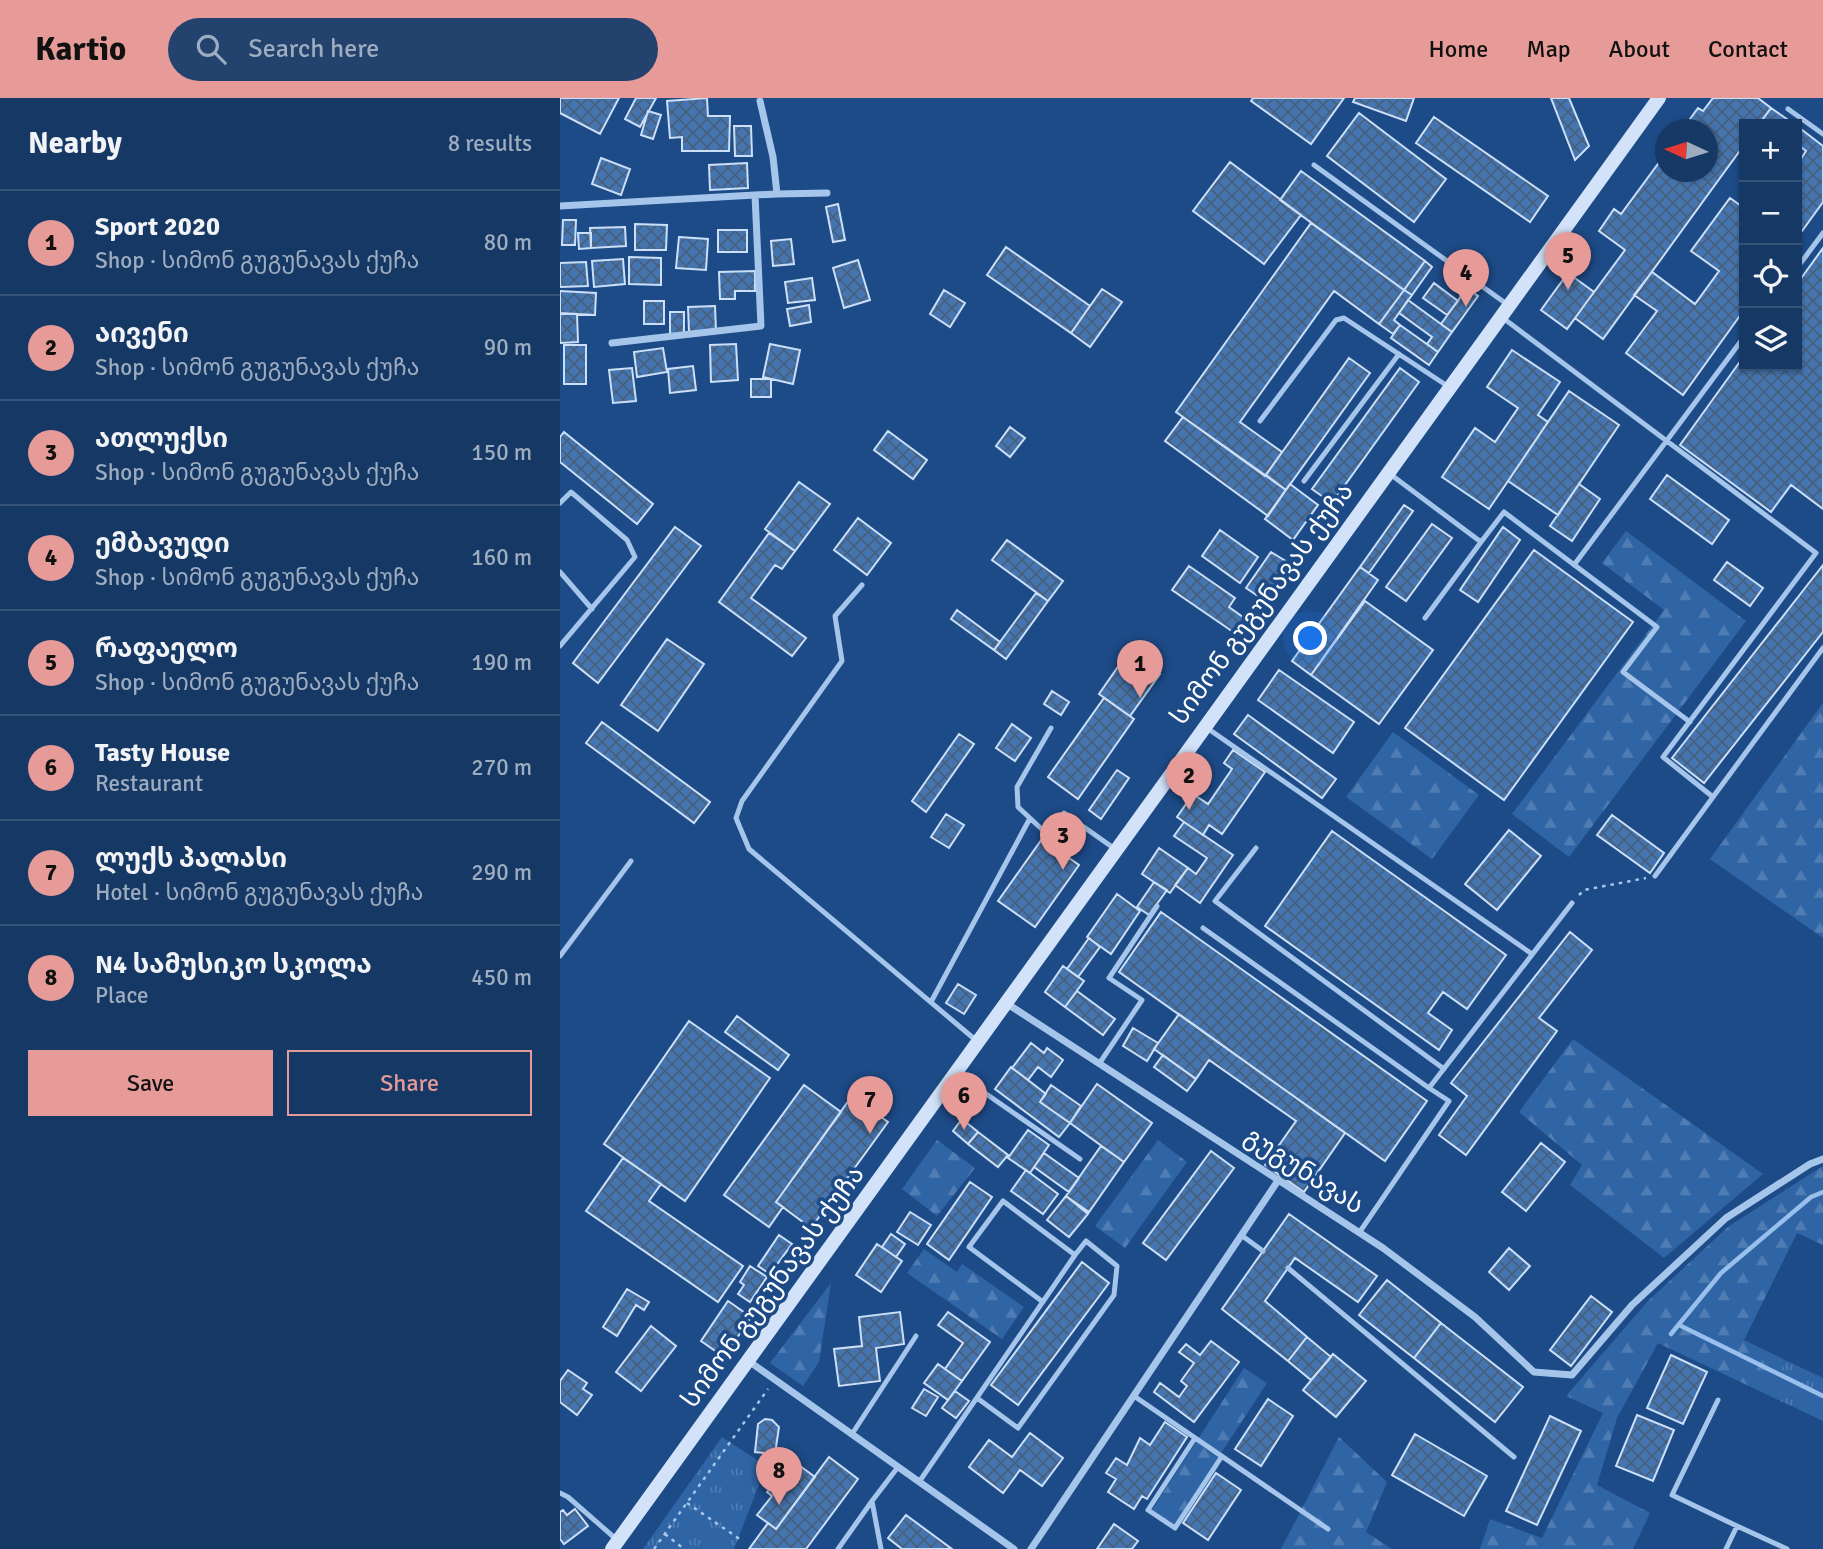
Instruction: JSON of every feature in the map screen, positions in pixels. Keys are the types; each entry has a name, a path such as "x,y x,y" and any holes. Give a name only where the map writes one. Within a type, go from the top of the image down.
{"main road":[{"name":"სიმონ გუგუნავას ქუჩა","path":"615,1545 750,1362 1115,849 1659,98"}],"street":[{"path":"760,101 773,157 777,194"},
{"path":"560,206 827,193"},
{"path":"612,343 761,326 755,195"},
{"name":"გუგუნავას","path":"1006,1003 1359,1233 1475,1318 1534,1372 1572,1375 1632,1305 1727,1218 1810,1164 1823,1159"},
{"path":"1031,1549 1279,1179"},
{"path":"750,1362 1014,1549"}],"lane":[{"path":"1788,108 1823,134"},
{"path":"1314,165 1504,310 1667,441 1816,553 1663,757 1713,797"},
{"path":"1802,261 1823,233"},
{"path":"1260,421 1336,320 1344,318 1449,387"},
{"path":"1574,565 1739,344"},
{"path":"1304,481 1399,354"},
{"path":"1388,472 1481,542"},
{"path":"560,503 571,492 627,540 635,557 560,646"},
{"path":"1425,618 1503,512 1657,627 1623,672 1690,722"},
{"path":"560,572 592,610"},
{"path":"862,585 835,616 842,661 742,801 736,818 749,849 978,1042"},
{"path":"1655,876 1823,648"},
{"path":"1204,726 1532,954"},
{"path":"1051,728 1017,787 1018,807 1028,820 1047,834 1064,813 1115,849"},
{"path":"931,1002 1028,820"},
{"path":"1256,848 1216,901 1444,1069"},
{"path":"560,956 631,861"},
{"path":"1429,1088 1572,903"},
{"path":"1099,1064 1142,1000 1109,978 1157,906"},
{"path":"1203,929 1449,1101 1359,1233"},
{"path":"956,1073 1080,1160"},
{"path":"1043,1301 969,1247 1003,1201 1075,1255"},
{"path":"1241,1235 1263,1251"},
{"path":"919,1482 1043,1301 1086,1241 1116,1266 1114,1295 1018,1428 977,1398"},
{"path":"1287,1268 1514,1457"},
{"path":"852,1434 916,1336"},
{"path":"1134,1396 1328,1530"},
{"path":"1718,1400 1672,1494 1787,1549"},
{"path":"1195,1438 1148,1510 1175,1528 1222,1456"},
{"path":"838,1549 898,1467"},
{"path":"560,1493 568,1497 615,1545"},
{"path":"872,1500 881,1549"},
{"path":"1726,1549 1737,1526"}],"path":[{"path":"1572,903 1584,890 1655,876"},
{"path":"654,1549 775,1380"},
{"path":"687,1503 741,1540"},
{"path":"665,1534 684,1549"}],"green space":[{"path":"1626,531 1746,621 1569,857 1512,814 1664,610 1602,563"},
{"path":"1823,703 1823,938 1710,859"},
{"path":"1393,732 1479,795 1432,859 1346,797"},
{"path":"1573,1039 1763,1174 1664,1258 1570,1185 1582,1165 1519,1112"},
{"path":"937,1140 975,1168 937,1216 902,1189"},
{"path":"1158,1140 1187,1162 1125,1248 1095,1226"},
{"path":"1823,1166 1823,1245 1797,1233 1744,1340 1785,1360 1768,1395 1658,1343 1617,1418 1597,1485 1650,1513 1633,1549 1480,1549 1490,1519 1542,1538 1603,1413 1566,1396 1648,1301 1729,1226"},
{"path":"924,1249 957,1272 962,1264 1024,1307 1002,1339 907,1273"},
{"path":"831,1283 819,1362 803,1386 770,1363"},
{"path":"1785,1360 1823,1378 1823,1421 1768,1395"},
{"path":"1244,1368 1267,1383 1174,1525 1152,1510"},
{"path":"722,1437 766,1466 734,1549 643,1549"},
{"path":"1339,1437 1387,1482 1366,1532 1392,1549 1281,1549"}],"building":[{"path":"560,98 619,98 600,134 560,113"},
{"path":"636,98 656,98 640,127 625,119"},
{"path":"707,98 708,116 730,116 729,151 682,151 682,137 670,138 667,101"},
{"path":"1253,98 1344,98 1311,144 1251,101"},
{"path":"1355,98 1414,98 1406,121 1353,102"},
{"path":"1551,98 1569,98 1589,146 1575,160"},
{"path":"1713,98 1758,98 1771,108 1763,119 1739,119 1739,152 1718,181 1718,119 1690,119 1698,108 1703,111"},
{"path":"1771,108 1787,119 1763,119"},
{"path":"648,111 661,115 653,139 641,135"},
{"path":"1359,113 1446,179 1414,222 1327,156"},
{"path":"1434,117 1548,196 1530,222 1416,143"},
{"path":"734,126 751,126 752,156 735,156"},
{"path":"1802,130 1823,146 1823,202 1802,231 1802,157 1806,151 1802,148"},
{"path":"601,158 630,169 621,195 592,184"},
{"path":"1230,162 1301,215 1264,264 1193,211"},
{"path":"747,163 748,188 710,190 709,165"},
{"path":"1655,168 1655,182 1717,182 1603,339 1575,318 1625,250 1599,231 1614,209 1621,214"},
{"path":"1301,171 1425,261 1404,290 1280,200"},
{"path":"1730,198 1739,204 1739,317 1683,395 1626,353 1657,311 1634,295 1652,272 1695,304 1719,271 1691,251"},
{"path":"838,204 845,240 833,242 826,207"},
{"path":"563,220 576,220 575,245 562,245"},
{"path":"1311,223 1404,290 1379,324 1334,291 1240,422 1282,452 1265,476 1176,412"},
{"path":"635,224 667,225 666,250 635,250"},
{"path":"625,227 626,246 591,248 590,228"},
{"path":"718,230 747,230 747,252 718,252"},
{"path":"578,233 591,233 591,248 579,249"},
{"path":"679,237 708,239 706,270 676,268"},
{"path":"791,239 794,264 773,266 771,241"},
{"path":"1006,247 1090,306 1071,333 987,275"},
{"path":"1823,248 1823,509 1791,485 1771,512 1680,445 1739,363 1739,371 1802,371 1802,277"},
{"path":"629,257 661,258 661,285 629,284"},
{"path":"623,259 625,284 594,287 592,261"},
{"path":"858,260 870,300 844,308 833,268"},
{"path":"1425,261 1432,267 1412,295 1404,290"},
{"path":"586,262 588,286 560,287 560,263"},
{"path":"755,271 755,291 735,291 735,299 720,299 719,272"},
{"path":"1568,273 1594,292 1567,329 1541,310"},
{"path":"812,278 815,300 788,303 785,282"},
{"path":"1434,283 1458,301 1447,315 1423,298"},
{"path":"1467,288 1478,296 1452,332 1441,324"},
{"path":"1102,289 1122,302 1090,347 1071,333"},
{"path":"944,290 965,303 950,327 930,314"},
{"path":"1404,290 1412,295 1394,320 1400,325 1393,334 1379,324"},
{"path":"560,291 596,293 595,315 560,313"},
{"path":"1408,300 1452,332 1438,352 1427,344 1432,337 1399,313"},
{"path":"644,301 664,301 664,324 644,324"},
{"path":"809,305 811,322 790,326 787,309"},
{"path":"715,306 716,331 689,332 688,307"},
{"path":"670,312 684,312 684,334 670,334"},
{"path":"560,314 577,314 578,342 560,343"},
{"path":"1400,325 1438,352 1429,365 1391,338"},
{"path":"736,344 738,380 711,382 710,345"},
{"path":"770,344 800,350 793,384 763,377"},
{"path":"564,345 586,345 586,384 564,384"},
{"path":"663,348 667,372 637,377 634,352"},
{"path":"1512,350 1560,382 1538,415 1548,422 1489,509 1442,477 1475,428 1495,442 1518,408 1487,387"},
{"path":"1349,358 1370,373 1286,490 1266,475"},
{"path":"693,366 696,390 670,393 668,369"},
{"path":"632,368 636,401 613,403 609,370"},
{"path":"1400,368 1419,382 1332,503 1312,489"},
{"path":"751,379 771,379 771,397 751,397"},
{"path":"1569,391 1619,425 1558,515 1508,481"},
{"path":"1183,417 1286,490 1268,516 1165,441"},
{"path":"1010,427 1025,438 1010,457 996,446"},
{"path":"888,431 927,460 913,479 874,450"},
{"path":"564,432 653,504 637,524 560,462 560,437"},
{"path":"1667,475 1729,520 1712,544 1650,499"},
{"path":"799,482 830,504 795,551 765,529"},
{"path":"1290,484 1318,505 1293,540 1265,519"},
{"path":"1579,484 1600,499 1572,541 1550,526"},
{"path":"1404,505 1413,511 1369,573 1360,567"},
{"path":"858,518 891,543 867,575 834,550"},
{"path":"1432,524 1452,538 1406,601 1386,587"},
{"path":"675,527 701,546 598,683 573,663"},
{"path":"1503,527 1520,540 1478,602 1460,590"},
{"path":"1220,530 1258,557 1240,583 1202,556"},
{"path":"769,533 795,551 782,569 775,565 751,598 806,638 792,656 719,602"},
{"path":"1007,540 1063,581 1048,601 992,560"},
{"path":"1534,550 1633,622 1504,800 1405,728"},
{"path":"1271,552 1289,563 1264,600 1246,588"},
{"path":"1727,562 1763,588 1750,606 1714,580"},
{"path":"1823,565 1823,632 1704,783 1672,758"},
{"path":"1189,566 1235,598 1229,607 1247,620 1236,634 1172,590"},
{"path":"1360,567 1378,580 1311,675 1292,661"},
{"path":"1036,593 1048,601 1006,659 994,650"},
{"path":"1365,601 1433,650 1379,724 1311,675"},
{"path":"957,610 1000,642 994,650 951,619"},
{"path":"667,639 704,664 658,731 621,705"},
{"path":"1129,651 1160,674 1130,716 1099,694"},
{"path":"1279,670 1354,722 1333,753 1258,700"},
{"path":"1052,691 1069,702 1061,715 1044,704"},
{"path":"1104,698 1134,719 1078,799 1048,777"},
{"path":"1248,715 1336,779 1322,798 1234,734"},
{"path":"602,722 710,802 694,823 586,743"},
{"path":"1012,724 1031,738 1015,761 996,748"},
{"path":"959,734 974,744 926,812 912,801"},
{"path":"1233,750 1265,772 1222,834 1209,825 1203,835 1177,817 1193,794 1208,804 1232,769 1224,763"},
{"path":"1117,770 1129,778 1101,819 1089,810"},
{"path":"946,814 964,825 949,848 931,837"},
{"path":"1612,815 1664,853 1650,873 1597,835"},
{"path":"1065,819 1079,829 1063,853 1048,843"},
{"path":"1184,822 1233,855 1200,903 1175,885 1188,868 1196,874 1207,858 1174,836"},
{"path":"1509,830 1541,856 1497,910 1465,884"},
{"path":"1332,831 1506,955 1467,1009 1443,992 1428,1013 1452,1030 1439,1050 1265,926"},
{"path":"1042,839 1079,865 1035,927 998,901"},
{"path":"1159,848 1188,868 1170,893 1142,874"},
{"path":"1154,882 1167,890 1149,915 1137,907"},
{"path":"1117,894 1140,911 1111,954 1087,937"},
{"path":"1161,912 1427,1101 1385,1161 1119,972"},
{"path":"1570,932 1592,950 1539,1018 1557,1031 1466,1155 1439,1135 1467,1096 1451,1083"},
{"path":"1089,938 1100,947 1078,977 1067,969"},
{"path":"1063,966 1084,981 1065,1007 1045,992"},
{"path":"958,984 976,995 964,1014 946,1003"},
{"path":"1077,991 1115,1019 1103,1035 1065,1007"},
{"path":"1179,1014 1345,1133 1304,1192 1265,1165 1296,1121 1209,1060 1196,1079 1154,1049"},
{"path":"737,1016 789,1055 778,1070 725,1032"},
{"path":"689,1021 770,1078 685,1201 604,1144"},
{"path":"1133,1028 1158,1043 1147,1061 1123,1046"},
{"path":"1031,1043 1044,1053 1047,1048 1063,1060 1051,1077 1038,1067 1028,1080 1012,1068"},
{"path":"1163,1055 1196,1079 1187,1091 1154,1067"},
{"path":"1011,1067 1046,1094 1040,1102 1070,1123 1059,1137 995,1089"},
{"path":"1097,1084 1152,1123 1124,1162 1070,1123"},
{"path":"804,1085 841,1112 776,1202 783,1207 769,1227 724,1195"},
{"path":"1051,1085 1081,1106 1070,1123 1040,1102"},
{"path":"852,1096 888,1122 811,1228 776,1202"},
{"path":"962,1119 978,1132 968,1144 953,1131"},
{"path":"1028,1130 1049,1145 1030,1173 1008,1158"},
{"path":"978,1132 1008,1155 998,1167 968,1144"},
{"path":"1541,1143 1565,1162 1526,1211 1502,1192"},
{"path":"1101,1146 1124,1162 1089,1212 1066,1196"},
{"path":"1211,1151 1234,1168 1166,1260 1143,1243"},
{"path":"1044,1153 1079,1178 1069,1192 1034,1167"},
{"path":"623,1158 661,1184 649,1201 743,1266 718,1302 586,1211"},
{"path":"1026,1170 1058,1194 1043,1214 1011,1191"},
{"path":"970,1182 992,1197 949,1260 927,1244"},
{"path":"1066,1196 1088,1214 1069,1237 1047,1220"},
{"path":"910,1212 931,1225 918,1245 897,1232"},
{"path":"1289,1214 1377,1276 1358,1302 1295,1258 1265,1301 1307,1337 1288,1361 1222,1309"},
{"path":"891,1234 905,1244 896,1257 882,1247"},
{"path":"779,1235 792,1244 770,1274 758,1266"},
{"path":"877,1244 902,1261 881,1292 856,1275"},
{"path":"1509,1248 1530,1266 1509,1290 1489,1272"},
{"path":"1082,1262 1109,1283 1018,1405 991,1385"},
{"path":"750,1266 767,1277 750,1302 738,1294 744,1285 740,1282"},
{"path":"1387,1280 1441,1323 1414,1358 1359,1315"},
{"path":"627,1289 649,1302 644,1310 636,1305 617,1336 603,1327"},
{"path":"1591,1296 1612,1312 1571,1366 1550,1350"},
{"path":"728,1301 751,1317 724,1357 701,1341"},
{"path":"900,1312 904,1344 876,1348 880,1381 839,1386 834,1349 862,1346 859,1317"},
{"path":"948,1312 990,1342 962,1381 945,1369 963,1343 938,1325"},
{"path":"1441,1323 1523,1387 1495,1422 1414,1358"},
{"path":"651,1326 676,1346 641,1391 616,1372"},
{"path":"1307,1337 1331,1357 1311,1380 1288,1361"},
{"path":"1211,1341 1239,1362 1194,1422 1154,1392 1160,1383 1179,1397 1187,1386 1181,1381 1194,1363 1179,1352 1186,1344 1200,1355"},
{"path":"1333,1354 1366,1381 1336,1417 1303,1390"},
{"path":"1671,1355 1707,1372 1683,1424 1647,1408"},
{"path":"938,1364 962,1381 948,1400 924,1383"},
{"path":"568,1370 587,1383 583,1389 592,1395 577,1415 560,1402 560,1381"},
{"path":"924,1389 938,1397 926,1416 912,1408"},
{"path":"955,1391 969,1401 956,1418 942,1408"},
{"path":"1268,1399 1293,1416 1261,1466 1235,1449"},
{"path":"1637,1415 1674,1430 1653,1481 1616,1466"},
{"path":"1550,1416 1581,1431 1537,1525 1506,1511"},
{"path":"765,1419 772,1420 779,1427 775,1454 755,1452 758,1424"},
{"path":"1165,1422 1187,1437 1147,1499 1142,1496 1134,1509 1108,1492 1116,1479 1106,1473 1116,1458 1127,1465 1140,1438 1150,1445"},
{"path":"1030,1433 1063,1458 1042,1486 1020,1470 1003,1493 969,1467 989,1440 1012,1457"},
{"path":"1415,1434 1487,1476 1464,1516 1392,1475"},
{"path":"829,1457 858,1479 806,1549 749,1549 768,1523 776,1529"},
{"path":"796,1463 815,1477 776,1529 757,1515 772,1496 767,1492 782,1473 786,1476"},
{"path":"1216,1473 1241,1490 1208,1540 1183,1523"},
{"path":"575,1509 588,1526 564,1544 560,1539 560,1512 563,1510 567,1515"},
{"path":"906,1515 952,1549 902,1549 888,1538"},
{"path":"1114,1524 1138,1541 1132,1549 1097,1549"}],"waterway":[{"path":"1671,1334 1721,1273 1811,1197 1823,1192"},
{"path":"1679,1325 1823,1396"}],"place":[{"name":"რაფაელო","path":"1568,290"},
{"name":"ემბავუდი","path":"1466,307"},
{"name":"Sport 2020","path":"1140,698"},
{"name":"აივენი","path":"1189,810"},
{"name":"ათლუქსი","path":"1063,870"},
{"name":"Tasty House","path":"964,1130"},
{"name":"ლუქს პალასი","path":"870,1134"},
{"name":"N4 სამუსიკო სკოლა","path":"779,1505"}]}
